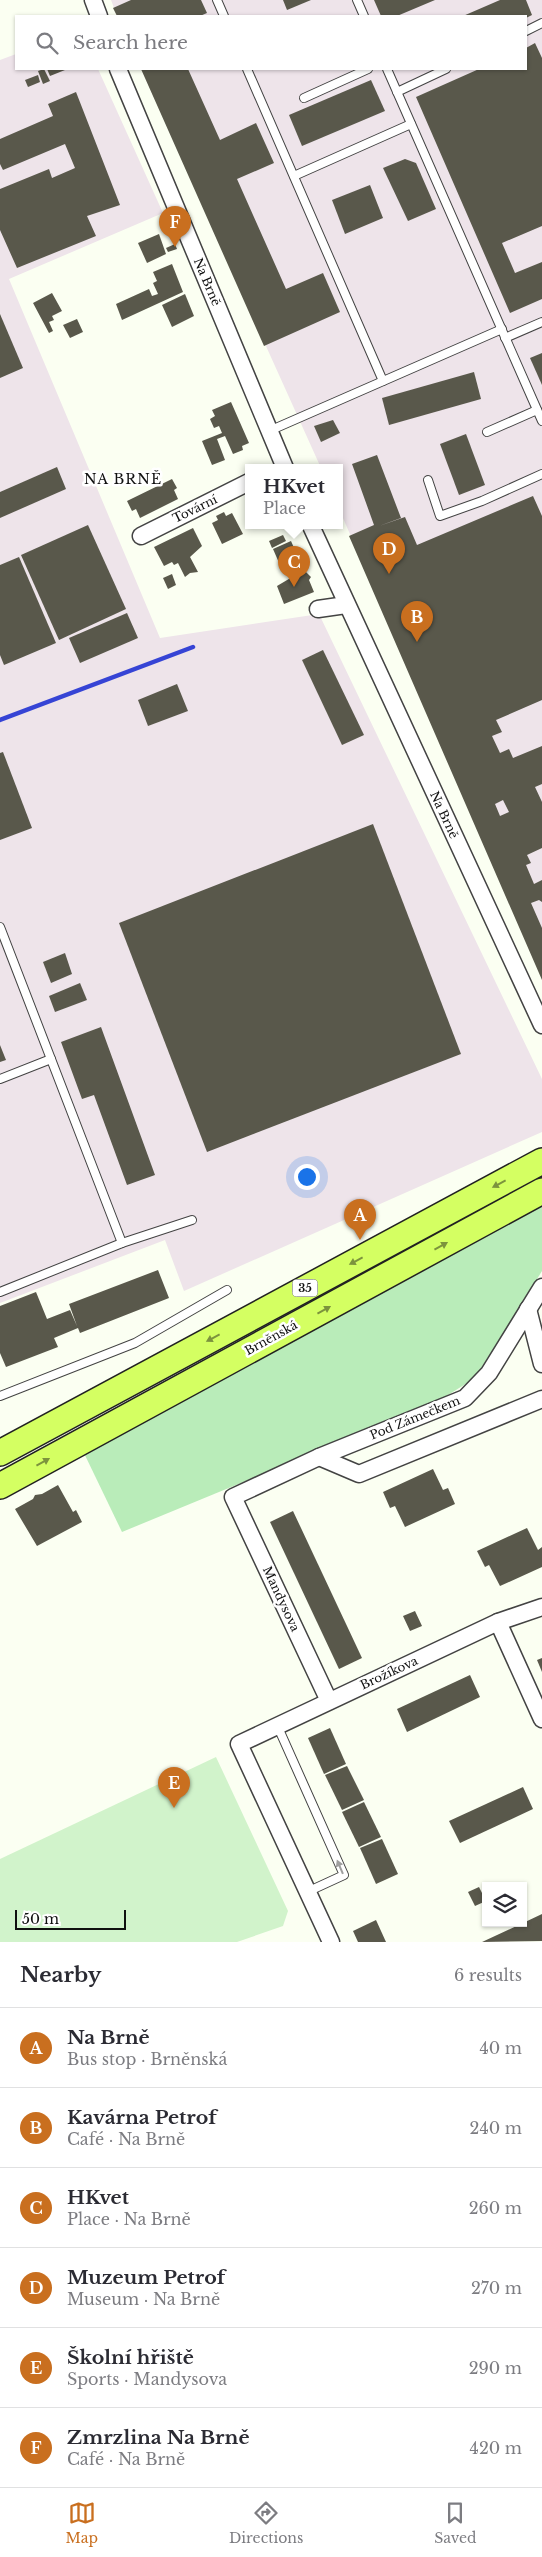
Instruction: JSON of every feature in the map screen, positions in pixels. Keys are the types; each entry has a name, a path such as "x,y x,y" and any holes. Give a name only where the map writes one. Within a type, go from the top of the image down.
{"main road":[{"name":"35","path":"0,1453 542,1161"},
{"name":"Brněnská","path":"0,1486 542,1191"}],"street":[{"path":"93,0 99,15"},
{"name":"Na Brně","path":"118,70 270,431 281,464"},
{"name":"Tovární","path":"141,536 245,484"},
{"name":"Na Brně","path":"312,529 542,1025"},
{"path":"318,609 346,605"},
{"name":"Pod Zámečkem","path":"233,1497 319,1457 465,1398 489,1373 542,1287"},
{"path":"528,1309 542,1364"},
{"path":"319,1457 359,1474 542,1398"},
{"name":"Mandysova","path":"233,1497 329,1701"},
{"name":"Brožíkova","path":"307,1892 239,1744 498,1622 542,1607"},
{"path":"498,1622 542,1719"},
{"path":"307,1892 331,1942"}],"lane":[{"path":"217,0 224,15"},
{"path":"357,0 364,15"},
{"path":"527,31 542,24"},
{"path":"247,70 384,381"},
{"path":"304,98 366,70"},
{"path":"387,70 542,421"},
{"path":"397,92 444,70"},
{"path":"294,176 411,124"},
{"path":"505,338 542,322"},
{"path":"270,431 502,329"},
{"path":"487,432 537,410"},
{"path":"428,480 440,516 482,501 542,474"},
{"path":"0,927 122,1243"},
{"path":"0,1079 51,1059"},
{"path":"0,1292 122,1243 192,1220"},
{"path":"0,1396 135,1343 227,1290"},
{"path":"277,1725 344,1874 307,1892"}],"shaded area":[{"path":"111,0 542,0 542,973 343,518 343,464 319,464 141,70 527,70 527,15 117,15"},
{"path":"15,54 15,70 98,70 163,213 9,279 160,638 319,614 542,1079 542,1132 184,1291 165,1240 0,1303 0,60"}],"green space":[{"path":"542,1201 542,1271 475,1378 437,1402 122,1532 82,1449"},
{"path":"216,1757 288,1911 283,1926 237,1942 0,1942 0,1859"}],"building":[{"path":"131,0 201,0 207,13 202,15 116,15 113,8"},
{"path":"283,0 311,0 287,10"},
{"path":"374,0 435,0 399,15 381,15"},
{"path":"500,0 526,0 532,15 527,18 527,15 465,15"},
{"path":"535,43 542,58 542,226 502,243 515,273 542,262 542,299 510,313 416,97 477,70 527,70 527,47"},
{"path":"44,70 50,81 43,84 38,71"},
{"path":"47,70 65,70 50,76"},
{"path":"141,70 188,70 220,140 256,123 274,163 237,179 286,289 323,273 340,312 264,346"},
{"path":"38,75 40,82 28,87 25,80"},
{"path":"371,80 385,111 302,146 289,115"},
{"path":"76,92 120,205 87,216 96,236 17,268 0,230 0,189 49,169 52,178 75,168 65,144 3,170 0,164 0,139 53,116 48,104"},
{"path":"405,159 416,163 436,209 408,221 383,168"},
{"path":"370,185 383,218 345,234 332,200"},
{"path":"159,234 166,254 147,263 138,243"},
{"path":"175,244 177,249 168,252 166,248"},
{"path":"172,264 183,292 122,320 116,304 149,289 152,296 158,294 153,283 157,281 153,272"},
{"path":"52,293 62,311 52,316 54,320 49,322 53,331 49,333 33,303"},
{"path":"185,294 194,316 172,327 162,305"},
{"path":"0,314 23,368 0,378"},
{"path":"77,319 83,332 70,338 63,325"},
{"path":"542,353 542,385 530,358"},
{"path":"474,372 481,399 389,425 382,398"},
{"path":"231,402 249,443 242,446 243,450 233,454 225,436 217,439 225,460 212,465 202,441 222,433 219,426 214,428 210,419 215,416 212,410"},
{"path":"333,420 340,433 321,442 314,426"},
{"path":"466,434 485,485 459,495 440,444"},
{"path":"377,455 401,518 379,526 405,517 417,545 533,496 542,516 542,700 496,720 502,732 492,736 500,753 509,749 513,758 542,746 542,784 535,787 542,802 542,848 527,855 531,863 526,865 534,884 542,880 542,902 539,900 531,903 542,928 542,980 349,536 374,525 352,464","holes":["503,800 509,812 500,816 495,804"]},
{"path":"57,467 66,489 0,518 0,492"},
{"path":"172,479 177,488 174,490 178,499 140,518 136,509 132,511 127,501"},
{"path":"224,512 226,516 232,513 243,534 222,544 212,523 218,520 216,516"},
{"path":"88,525 126,609 59,640 21,555"},
{"path":"193,528 202,546 190,557 198,572 190,573 185,577 178,563 174,565 172,562 164,566 154,547"},
{"path":"283,535 286,541 272,548 269,541"},
{"path":"291,541 301,564 283,572 273,549"},
{"path":"19,557 56,643 4,665 0,655 0,565"},
{"path":"304,570 311,577 309,580 314,592 284,604 277,586"},
{"path":"172,574 176,585 168,589 163,578"},
{"path":"127,613 138,638 80,663 69,638"},
{"path":"323,650 364,735 342,745 302,660"},
{"path":"177,684 188,711 148,726 138,700"},
{"path":"3,752 32,828 0,840 0,753"},
{"path":"373,824 461,1054 207,1152 119,923"},
{"path":"65,953 72,974 51,983 43,962"},
{"path":"80,983 87,1000 55,1012 49,996"},
{"path":"101,1027 155,1175 127,1185 94,1095 82,1099 61,1042"},
{"path":"0,1045 6,1060 0,1062"},
{"path":"158,1270 169,1298 80,1333 78,1328 54,1338 58,1347 6,1367 0,1353 0,1306 36,1292 47,1319 70,1310 77,1326 69,1304"},
{"path":"433,1469 443,1490 448,1488 455,1504 405,1527 395,1506 390,1508 383,1492"},
{"path":"58,1485 73,1512 76,1510 82,1522 37,1546 15,1509 33,1499 35,1495 42,1494"},
{"path":"293,1511 362,1658 339,1669 270,1522"},
{"path":"527,1528 538,1550 542,1547 542,1567 500,1586 489,1565 485,1567 477,1551"},
{"path":"415,1611 422,1626 410,1631 403,1616"},
{"path":"542,1658 542,1672 537,1660"},
{"path":"470,1675 480,1697 407,1732 397,1709"},
{"path":"330,1728 346,1764 324,1774 308,1738"},
{"path":"347,1766 364,1800 342,1810 325,1775"},
{"path":"523,1787 533,1809 460,1843 449,1821"},
{"path":"364,1802 381,1837 359,1847 342,1812"},
{"path":"382,1839 398,1874 376,1884 360,1848"},
{"path":"479,1887 482,1893 482,1903 475,1906 468,1892"},
{"path":"542,1914 542,1941 482,1942 514,1927 527,1927 527,1921"},
{"path":"376,1920 386,1942 358,1942 353,1931"}],"waterway":[{"path":"0,720 193,647"}],"place":[{"name":"Zmrzlina Na Brně","path":"175,247"},
{"name":"Muzeum Petrof","path":"389,574"},
{"name":"HKvet","path":"294,587"},
{"name":"Kavárna Petrof","path":"417,642"},
{"name":"Na Brně","path":"360,1240"},
{"name":"Školní hřiště","path":"174,1808"}],"district":[{"name":"NA BRNĚ","path":"123,479"}]}
